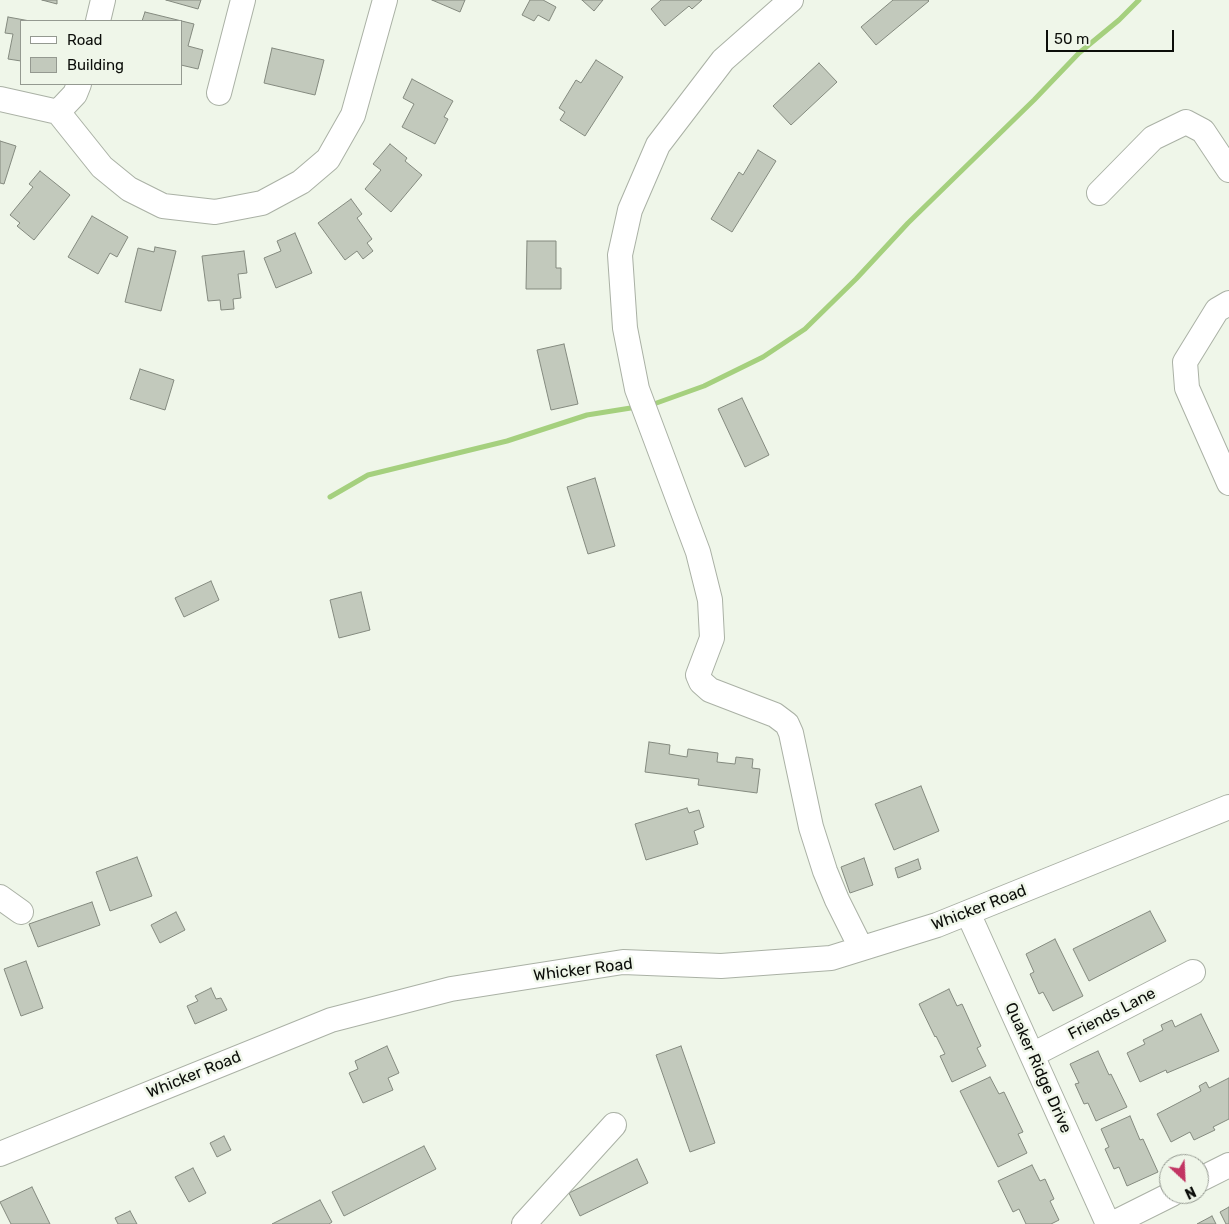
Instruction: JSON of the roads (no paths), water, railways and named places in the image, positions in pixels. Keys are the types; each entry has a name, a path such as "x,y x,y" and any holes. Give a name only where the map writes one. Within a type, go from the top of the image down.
{"street":[{"path":"98,20 103,0"},
{"path":"219,93 244,0"},
{"path":"0,99 58,112 102,167 129,189 163,206 215,212 262,202 301,182 328,159 353,115 385,0"},
{"path":"791,0 723,60 658,145 630,210 620,255 625,328 637,389 698,552 710,600 712,638 698,675 701,682 710,690 775,714 787,724 792,733 811,827 825,871 837,900 862,948"},
{"path":"58,112 75,94 79,85"},
{"path":"1099,193 1153,138 1186,122 1203,131 1229,170"},
{"path":"1229,303 1217,310 1185,362 1187,388 1229,483"},
{"name":"Whicker Road","path":"0,1154 331,1020 451,989 623,962 720,966 831,958 937,925 1229,807"},
{"path":"0,897 21,912"},
{"name":"Quaker Ridge Drive","path":"968,913 1108,1224"},
{"name":"Friends Lane","path":"1032,1055 1193,972"},
{"path":"524,1224 614,1125"},
{"path":"1209,1175 1229,1165"},
{"path":"1112,1224 1159,1200"}],"waterway":[{"path":"651,405 704,386 763,357 805,329 856,279 908,223 1034,100 1079,53 1119,20 1139,0"},
{"path":"330,497 368,475 507,441 587,415 637,407"}]}
